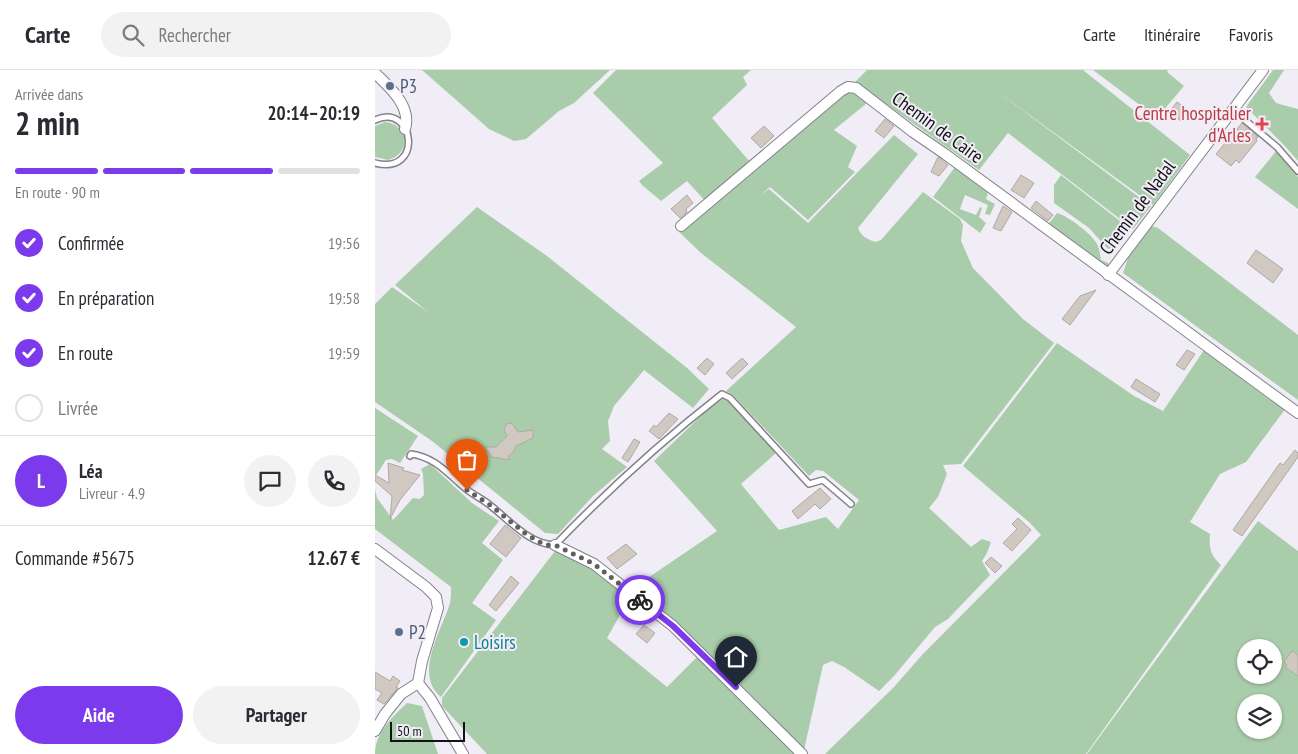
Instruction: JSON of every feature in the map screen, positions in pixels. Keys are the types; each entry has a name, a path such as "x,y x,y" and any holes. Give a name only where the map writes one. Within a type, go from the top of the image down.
{"street":[{"name":"Chemin de Nadal","path":"1263,70 1108,275 1298,414"},
{"path":"375,73 403,104 407,122 405,129"},
{"name":"Chemin de Caire","path":"681,226 848,87 856,88 1108,275"},
{"path":"555,545 594,564 673,626 802,754"},
{"path":"375,549 426,587 436,598 437,608 422,661 418,683 401,694 385,714 375,731"},
{"path":"418,683 430,698 463,754"}],"lane":[{"path":"1233,110 1277,147 1298,171"},
{"path":"375,120 383,117 399,121 409,135 409,146 404,157 396,163 385,166 375,163"},
{"path":"410,456 411,454 421,455 431,459 467,490 490,505 526,534 545,545 555,545 618,483 684,424 722,394 730,398 809,484 823,480 851,504"}],"green space":[{"path":"422,70 610,70 574,103 559,111 526,139 514,141 489,129"},
{"path":"616,70 751,70 743,77 747,85 712,118 750,162 706,202 687,181 661,201 639,181 663,163 593,93"},
{"path":"867,70 1083,70 1190,155 1153,205 997,91 1151,206 1133,229 1008,133 979,170 855,82"},
{"path":"1093,70 1168,70 1167,72 1184,86 1157,118"},
{"path":"1273,70 1284,70 1269,93 1276,103 1298,109 1298,161 1246,107"},
{"path":"847,91 859,94 867,103 834,130 857,146 848,167 855,172 808,220 770,187 761,195 769,189 808,223 894,135 918,154 858,228 861,233 875,242 881,240 923,192 960,219 963,225 961,241 973,268 1023,319 1054,343 961,464 943,465 947,474 938,497 929,508 971,547 982,539 991,542 982,561 990,575 948,619 935,627 879,691 832,661 823,665 804,750 721,666 633,588 717,531 654,461 705,412 723,399 732,403 776,453 741,484 779,530 826,517 838,529 859,500 823,471 816,470 809,476 734,396 726,391 796,327 701,253 679,232"},
{"path":"385,122 399,128 405,140 401,152 396,157 388,160 375,157 375,126"},
{"path":"1277,150 1298,177 1298,209 1255,177"},
{"path":"955,167 988,193 986,199 995,204 990,215 985,214 988,205 965,195 960,209 976,215 980,207 982,208 979,217 986,223 980,233 933,197"},
{"path":"1061,175 1129,228 1114,247 1108,249 1089,228 1054,203 1054,185"},
{"path":"477,207 547,256 686,367 709,389 693,408 644,370 614,406 608,421 610,441 602,449 627,467 593,496 558,534 545,533 432,441 375,402 375,304 392,287 428,312 395,285"},
{"path":"1057,213 1090,235 1099,248 1101,260 1110,266 1107,271 1047,226"},
{"path":"1152,226 1158,228 1298,335 1298,400 1123,273 1128,258"},
{"path":"1057,343 1134,396 1163,411 1204,350 1286,408 1246,462 1220,474 1190,522 1210,534 1211,551 1214,558 1221,565 1086,754 825,754 894,687 922,655 1041,535 1030,523 963,466"},
{"path":"375,408 418,436 400,463 392,459 386,460 375,477"},
{"path":"430,464 472,503 499,521 482,543 503,560 472,603 496,620 441,697 433,687 429,676 429,664 436,639 450,603 451,587 375,529 375,489 377,498 393,520 413,498 420,499 424,495 421,469"},
{"path":"1258,521 1298,551 1298,754 1087,754"},
{"path":"555,551 574,557 595,569 629,599 607,638 667,687 699,655 796,754 487,754 442,706 442,698"},
{"path":"407,703 422,706 438,754 375,754 381,732"}],"building":[{"path":"1177,102 1189,111 1181,121 1169,112"},
{"path":"885,119 894,126 884,138 875,131"},
{"path":"1242,123 1258,137 1257,141 1239,163 1236,160 1231,166 1216,154"},
{"path":"764,126 774,136 761,148 751,138"},
{"path":"938,157 948,165 939,176 931,172"},
{"path":"1021,175 1034,183 1024,198 1011,190"},
{"path":"687,195 693,203 680,218 671,209"},
{"path":"1036,201 1053,215 1048,221 1031,208"},
{"path":"1003,206 1012,212 1001,231 993,228"},
{"path":"1256,250 1283,269 1273,283 1247,263"},
{"path":"1096,290 1070,325 1062,319 1080,296"},
{"path":"1187,350 1195,354 1184,370 1176,365"},
{"path":"707,358 714,364 705,375 697,368"},
{"path":"742,358 748,364 732,379 726,373"},
{"path":"1136,379 1160,394 1155,402 1131,387"},
{"path":"669,413 678,419 659,439 649,431 654,425 656,427"},
{"path":"512,423 518,432 533,430 533,438 516,446 513,453 508,456 510,460 492,457 485,447 496,447 507,436 504,430 506,424"},
{"path":"634,439 640,442 628,462 622,458"},
{"path":"1295,450 1298,453 1298,457 1242,536 1233,530 1280,463 1283,465"},
{"path":"388,463 404,468 402,470 420,475 400,500 390,519 392,496 375,481 375,475 389,483"},
{"path":"820,488 831,499 820,509 815,504 798,519 792,511"},
{"path":"1018,518 1031,530 1012,551 1003,543 1017,529 1012,524"},
{"path":"505,525 521,538 506,557 490,544"},
{"path":"626,544 637,554 617,569 607,558"},
{"path":"991,557 1002,566 995,573 985,563"},
{"path":"511,576 519,583 496,611 489,605"},
{"path":"644,625 655,633 647,643 636,634"},
{"path":"1292,651 1298,655 1298,676 1285,667 1287,665 1284,662"},
{"path":"375,672 390,681 393,676 400,681 396,687 398,688 384,704 377,700 382,693 375,689"}],"way so far":[{"path":"467,490 490,505 526,534 545,545 555,545 594,564 640,600"}],"place":[{"name":"P3","path":"390,86"},
{"name":"Centre hospitalier d'Arles","path":"1262,124"},
{"name":"P2","path":"399,632"},
{"name":"Loisirs","path":"464,642"}],"route":[{"path":"640,600 673,626 736,687"}]}
